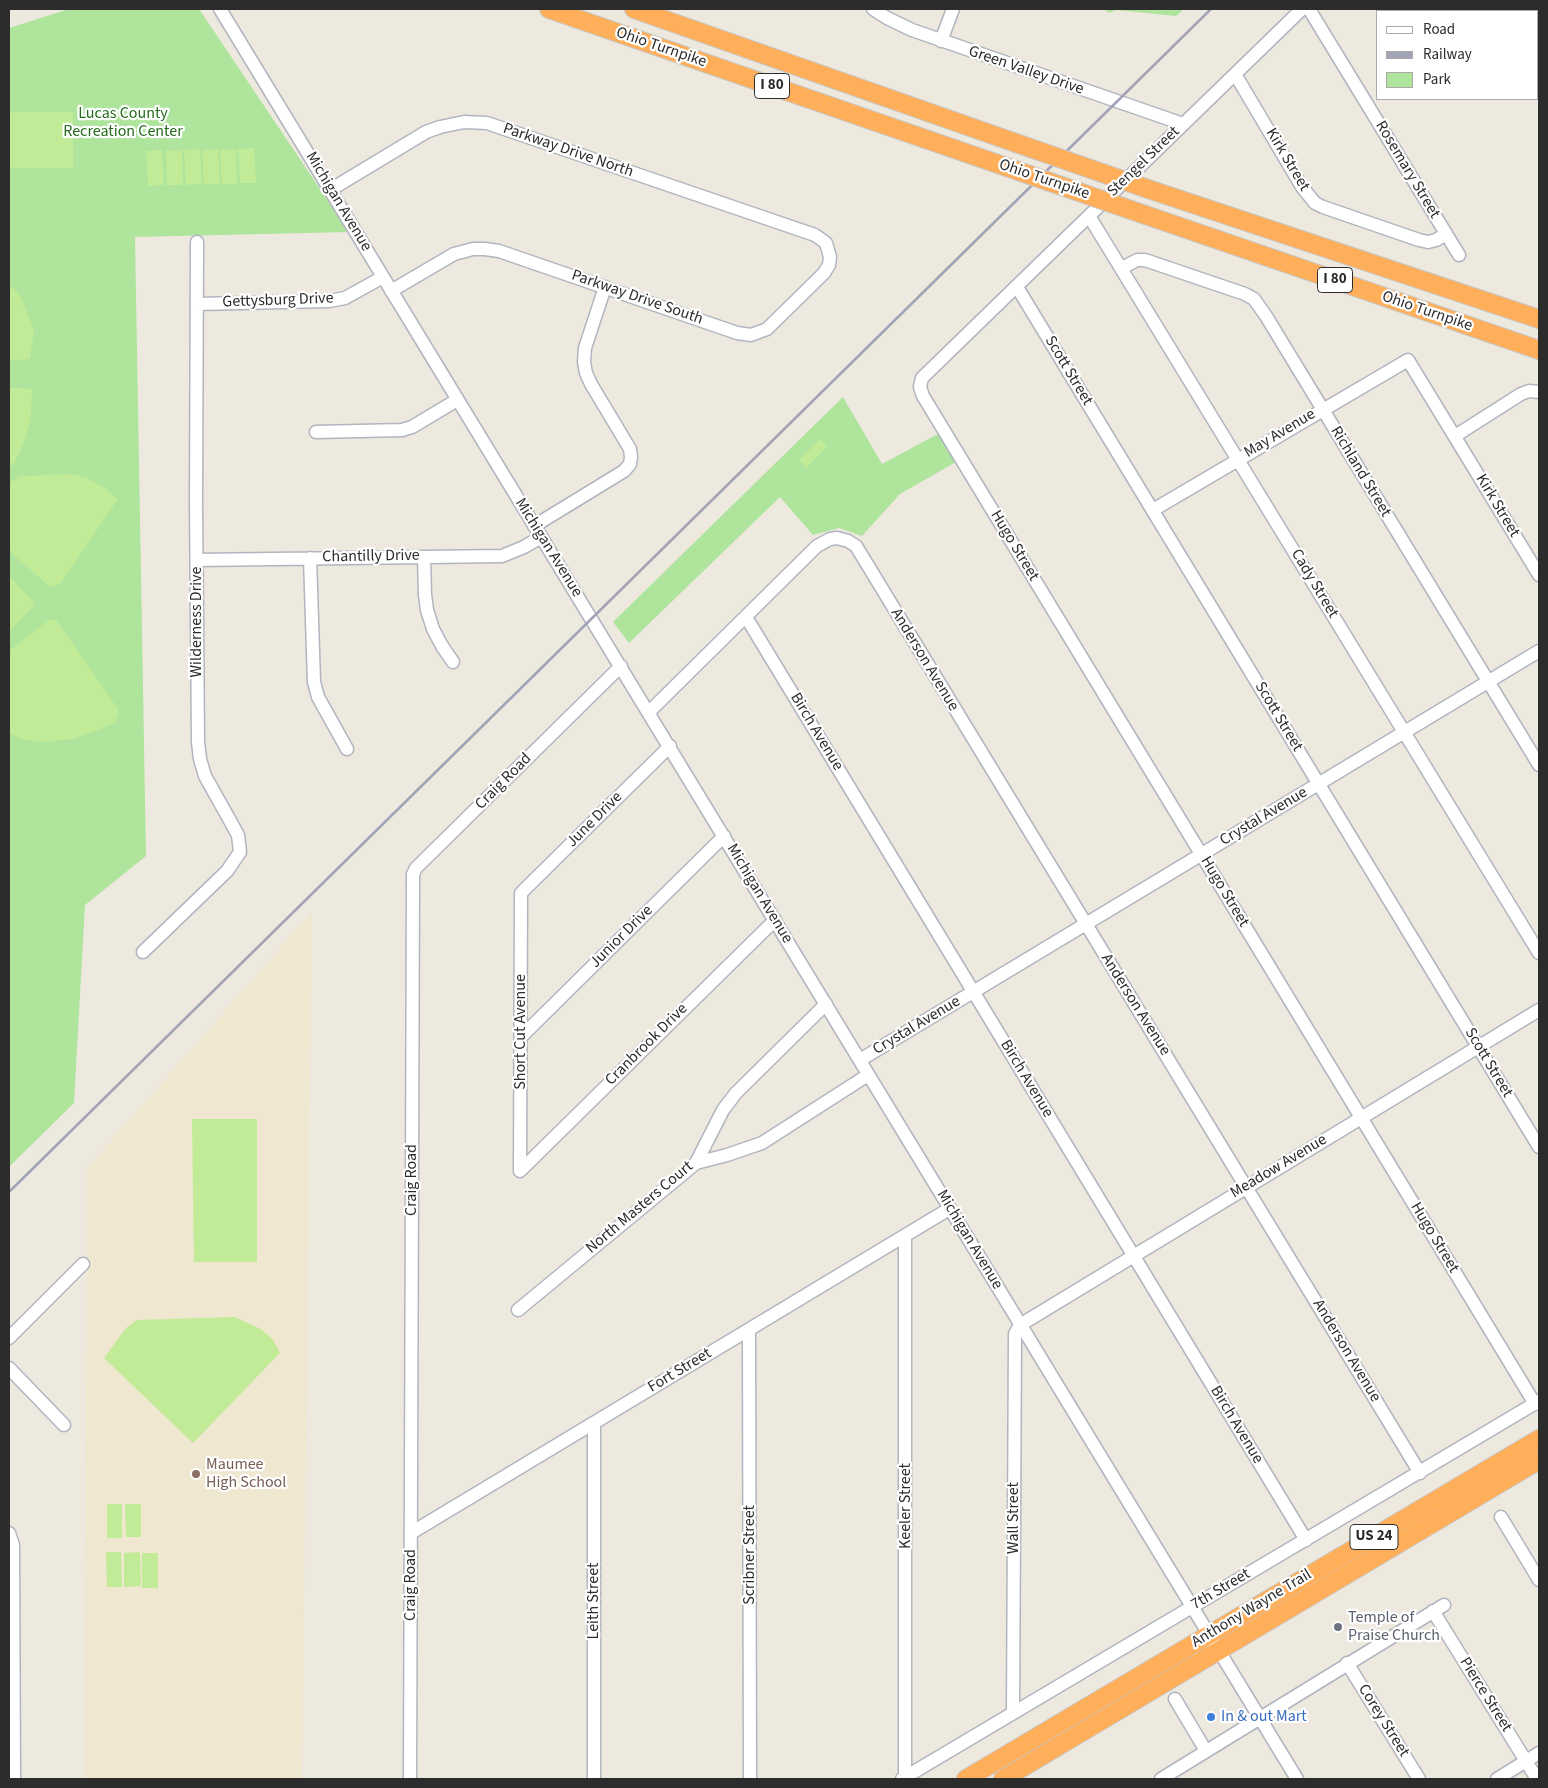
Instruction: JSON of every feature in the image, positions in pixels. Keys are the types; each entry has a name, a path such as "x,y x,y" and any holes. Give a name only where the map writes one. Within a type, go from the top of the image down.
{"highway":[{"name":"Ohio Turnpike","path":"549,9 1539,350"},
{"name":"Ohio Turnpike","path":"634,9 1151,190 1539,319"},
{"name":"Anthony Wayne Trail","path":"966,1779 1539,1440"},
{"name":"Anthony Wayne Trail","path":"1003,1779 1539,1460"}],"street":[{"name":"Michigan Avenue","path":"220,9 1297,1779"},
{"name":"Green Valley Drive","path":"873,9 895,22 942,41 1183,124"},
{"path":"942,41 953,9"},
{"name":"Stengel Street","path":"922,378 1302,9"},
{"name":"Rosemary Street","path":"1309,9 1459,255"},
{"name":"Kirk Street","path":"1235,74 1302,187 1315,203 1419,240 1428,242 1446,234"},
{"name":"Parkway Drive North","path":"330,190 426,132 464,122 487,123 815,235"},
{"name":"Cady Street","path":"1089,216 1539,953"},
{"name":"Parkway Drive South","path":"391,291 454,254 474,249 499,251 737,333 750,335 767,329 829,266 830,257 826,244 815,235"},
{"name":"Wilderness Drive","path":"143,952 227,870 240,852 238,835 204,776 198,742 196,560 197,242"},
{"name":"Richland Street","path":"1122,268 1137,260 1145,260 1245,294 1254,299 1539,765"},
{"name":"Gettysburg Drive","path":"197,304 329,301 346,298 383,277"},
{"name":"Chantilly Drive","path":"196,560 502,556 524,548 538,531 624,471 630,464 630,449 591,384 584,362 585,348 605,287"},
{"name":"Scott Street","path":"1016,287 1539,1147"},
{"name":"Kirk Street","path":"1408,360 1539,576"},
{"name":"May Avenue","path":"1153,510 1408,360"},
{"name":"Hugo Street","path":"922,378 920,387 922,396 1537,1403"},
{"path":"1455,436 1521,394 1529,391 1539,392"},
{"path":"316,432 402,430 412,427 458,400"},
{"name":"Anderson Avenue","path":"746,617 817,546 830,539 848,540 856,546 1420,1473"},
{"path":"424,557 427,610 442,646 453,662"},
{"path":"310,558 314,682 318,697 347,749"},
{"path":"648,712 746,617"},
{"name":"Birch Avenue","path":"746,617 1306,1540"},
{"name":"Crystal Avenue","path":"860,1060 1539,651"},
{"name":"Craig Road","path":"410,1779 413,874 416,868 621,666"},
{"name":"June Drive","path":"521,893 670,746"},
{"name":"Junior Drive","path":"520,1037 724,836"},
{"name":"Short Cut Avenue","path":"520,1171 521,893"},
{"name":"Cranbrook Drive","path":"520,1171 775,920"},
{"name":"North Masters Court","path":"518,1310 696,1163 723,1110 736,1093 826,1004"},
{"name":"Meadow Avenue","path":"1020,1325 1539,1010"},
{"path":"696,1163 762,1143 868,1075"},
{"name":"Fort Street","path":"411,1533 950,1209"},
{"name":"Keeler Street","path":"904,1778 905,1236"},
{"path":"9,1338 83,1264"},
{"name":"Wall Street","path":"1012,1713 1015,1334 1020,1325"},
{"name":"Scribner Street","path":"749,1330 750,1779"},
{"path":"9,1368 64,1425"},
{"name":"7th Street","path":"904,1778 1537,1403"},
{"name":"Leith Street","path":"594,1423 594,1779"},
{"path":"1502,1517 1539,1580"},
{"path":"9,1533 13,1545 14,1779"},
{"name":"Pierce Street","path":"1347,1664 1439,1608 1537,1779"},
{"path":"1170,1777 1206,1751 1347,1664"},
{"name":"Corey Street","path":"1347,1664 1418,1779"},
{"path":"1175,1700 1206,1751"},
{"path":"1497,1779 1539,1753"}],"shaded area":[{"name":"Maumee High School","path":"312,912 302,1779 85,1779 87,1168"}],"green space":[{"name":"Lucas County Recreation Center","path":"69,9 199,9 349,232 135,237 146,856 85,905 74,1103 9,1167 9,28"},
{"path":"1104,9 1184,9 1176,16 1116,10 1109,13"},
{"path":"9,112 73,112 73,168 9,168"},
{"path":"254,148 256,183 240,183 238,149"},
{"path":"200,149 202,184 186,185 184,150"},
{"path":"218,149 220,184 204,185 202,150"},
{"path":"236,149 237,184 222,184 220,150"},
{"path":"162,150 164,185 148,186 146,151"},
{"path":"182,150 183,185 167,185 166,151"},
{"path":"9,284 21,297 34,330 30,359 9,361"},
{"path":"9,388 32,389 31,417 24,442 15,462 9,468"},
{"path":"843,397 882,464 938,434 956,462 900,494 862,536 839,528 813,535 780,497 629,643 613,622"},
{"path":"820,439 827,447 806,468 799,460"},
{"path":"71,474 87,478 105,488 118,499 60,584 50,587 9,551 9,483 20,476"},
{"path":"9,576 33,601 34,605 9,632"},
{"path":"50,619 57,621 118,709 118,715 115,722 72,739 44,742 24,740 9,733 9,651"},
{"path":"192,1119 257,1119 257,1262 194,1262"},
{"path":"234,1317 261,1329 273,1340 280,1353 193,1443 104,1358 127,1327 137,1320"},
{"path":"107,1504 122,1504 122,1538 107,1538"},
{"path":"125,1504 141,1504 141,1537 126,1537"},
{"path":"106,1552 121,1552 122,1587 107,1587"},
{"path":"140,1552 141,1586 124,1587 124,1553"},
{"path":"142,1553 158,1553 158,1588 142,1588"}],"railway":[{"path":"9,1192 1211,9"}],"place":[{"name":"Maumee High School","path":"196,1474"},
{"name":"Temple of Praise Church","path":"1338,1627"},
{"name":"In & out Mart","path":"1211,1717"}]}
